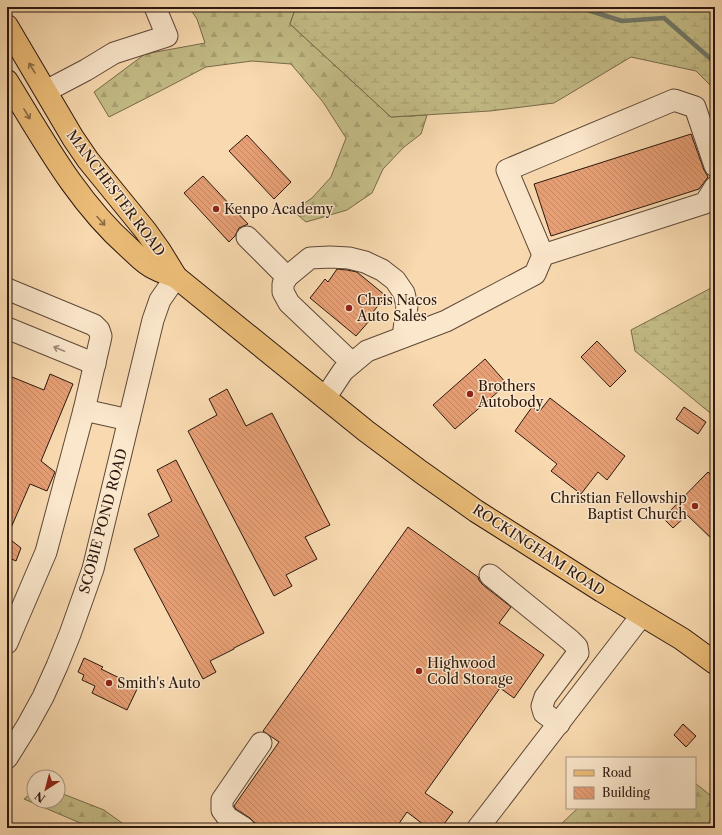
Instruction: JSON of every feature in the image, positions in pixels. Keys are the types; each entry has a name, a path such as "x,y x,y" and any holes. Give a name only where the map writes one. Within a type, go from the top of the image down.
{"main road":[{"name":"MANCHESTER ROAD","path":"7,26 73,138 88,160 145,230 176,277"},
{"name":"MANCHESTER ROAD","path":"8,84 63,173 88,206 123,243 153,268 176,277 366,431"},
{"name":"ROCKINGHAM ROAD","path":"366,431 476,511 714,660"}],"street":[{"path":"46,92 114,53 167,36 155,7"},
{"path":"325,398 343,371 366,351 446,320 535,274 543,255 507,170 674,100 695,108 715,166"},
{"path":"543,255 705,203 715,187"},
{"path":"246,237 287,277"},
{"path":"352,363 289,303 283,292 283,284 287,277 310,258 349,258 365,262 382,270 396,280 404,294 407,306 403,337"},
{"name":"SCOBIE POND ROAD","path":"7,758 43,697 70,634 93,569 153,320 160,300 176,277"},
{"path":"7,289 94,325 99,330 100,336 84,410 46,552 9,634"},
{"path":"7,328 95,364"},
{"path":"84,410 129,420"},
{"path":"490,575 577,647 578,653 545,697 542,706 544,714 559,724"},
{"path":"478,828 642,615"},
{"path":"244,828 228,818 222,810 222,800 261,743"}],"green space":[{"path":"189,7 296,7 290,24 391,117 427,115 421,134 404,147 383,169 372,193 347,210 306,222 293,211 312,198 331,177 346,138 323,102 291,64 252,61 206,67 109,117 94,92 145,54 205,43 197,19"},
{"path":"296,7 715,7 715,90 696,71 631,57 554,103 490,111 391,117 290,24"},
{"path":"715,286 715,417 635,351 631,330"},
{"path":"696,784 715,799 715,828 557,828 577,809 696,809"},
{"path":"66,795 104,810 129,828 92,828 47,809 66,809"}],"building":[{"path":"691,134 708,177 699,189 551,236 534,184"},
{"path":"247,135 291,182 274,199 229,151"},
{"name":"Kenpo Academy","path":"203,176 248,224 239,228 235,236 229,242 184,193"},
{"name":"Chris Nacos Auto Sales","path":"337,269 357,272 386,296 368,318 370,320 356,336 310,298 325,279 328,282"},
{"path":"597,341 626,371 610,387 581,357"},
{"name":"Brothers Autobody","path":"485,359 507,384 455,429 433,405"},
{"path":"50,374 73,384 41,461 55,472 47,491 30,484 7,537 7,375 44,390"},
{"path":"227,389 246,426 272,413 330,525 305,537 317,559 286,575 292,586 274,596 188,431 217,415 209,399"},
{"path":"550,398 625,456 607,480 598,472 581,494 551,471 557,464 515,431 532,407 539,412"},
{"path":"684,407 706,422 698,434 676,419"},
{"path":"176,460 264,633 210,661 216,672 203,679 134,549 159,536 148,514 172,501 157,470"},
{"name":"Christian Fellowship Baptist Church","path":"708,472 715,479 715,542 687,515 673,528 663,518"},
{"name":"Highwood Cold Storage","path":"408,527 478,577 482,584 511,607 499,623 544,655 514,698 500,688 425,793 453,812 441,828 428,828 407,812 396,828 262,828 234,806 279,742 263,731"},
{"path":"7,537 21,548 16,561 7,557"},
{"name":"Smith's Auto","path":"84,658 103,667 101,669 138,687 127,710 92,693 95,686 82,680 84,675 78,672"},
{"path":"683,724 696,736 686,747 674,735"}],"waterway":[{"path":"578,7 622,21 664,18 712,60 715,65"}],"place":[{"name":"Kenpo Academy","path":"216,209"},
{"name":"Chris Nacos Auto Sales","path":"349,308"},
{"name":"Brothers Autobody","path":"470,394"},
{"name":"Christian Fellowship Baptist Church","path":"695,506"},
{"name":"Highwood Cold Storage","path":"419,671"},
{"name":"Smith's Auto","path":"109,683"}]}
